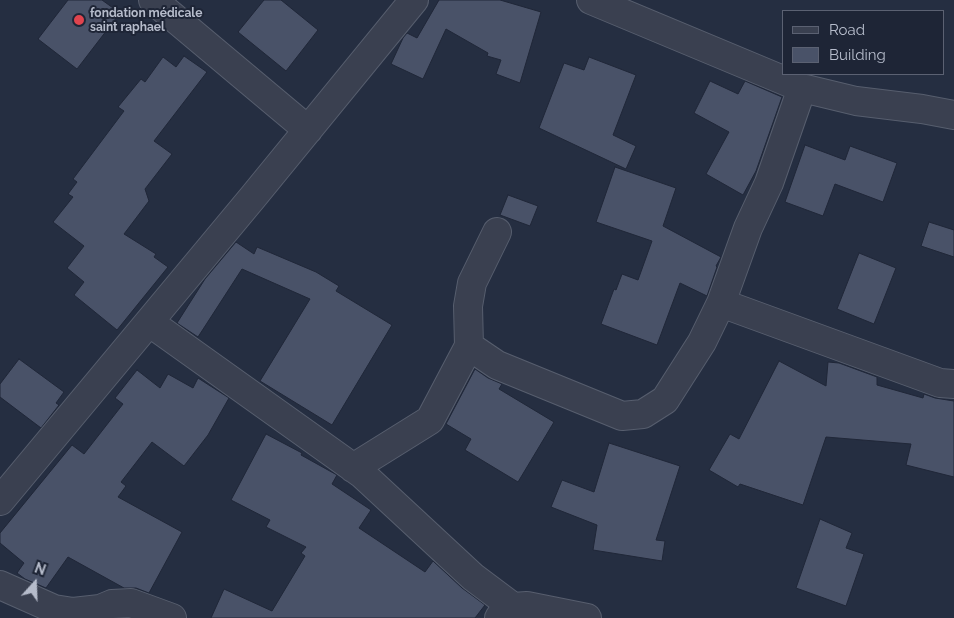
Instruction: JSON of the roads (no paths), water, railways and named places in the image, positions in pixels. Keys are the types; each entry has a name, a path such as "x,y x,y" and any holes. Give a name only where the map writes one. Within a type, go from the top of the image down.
{"street":[{"path":"153,0 308,130"},
{"path":"0,501 414,0"},
{"path":"591,0 802,88 856,101 954,115"},
{"path":"469,346 497,365 622,416 643,414 666,400 702,342 721,303 748,228 769,183 802,88"},
{"path":"353,468 430,420 469,346 468,306 472,283 497,232"},
{"path":"721,303 940,383 954,384"},
{"path":"149,322 362,474 473,576 506,612 527,606 587,618"},
{"path":"0,585 54,609 98,613 112,604 131,603 172,618"}],"place":[{"name":"fondation médicale saint raphael","path":"79,20"}]}
